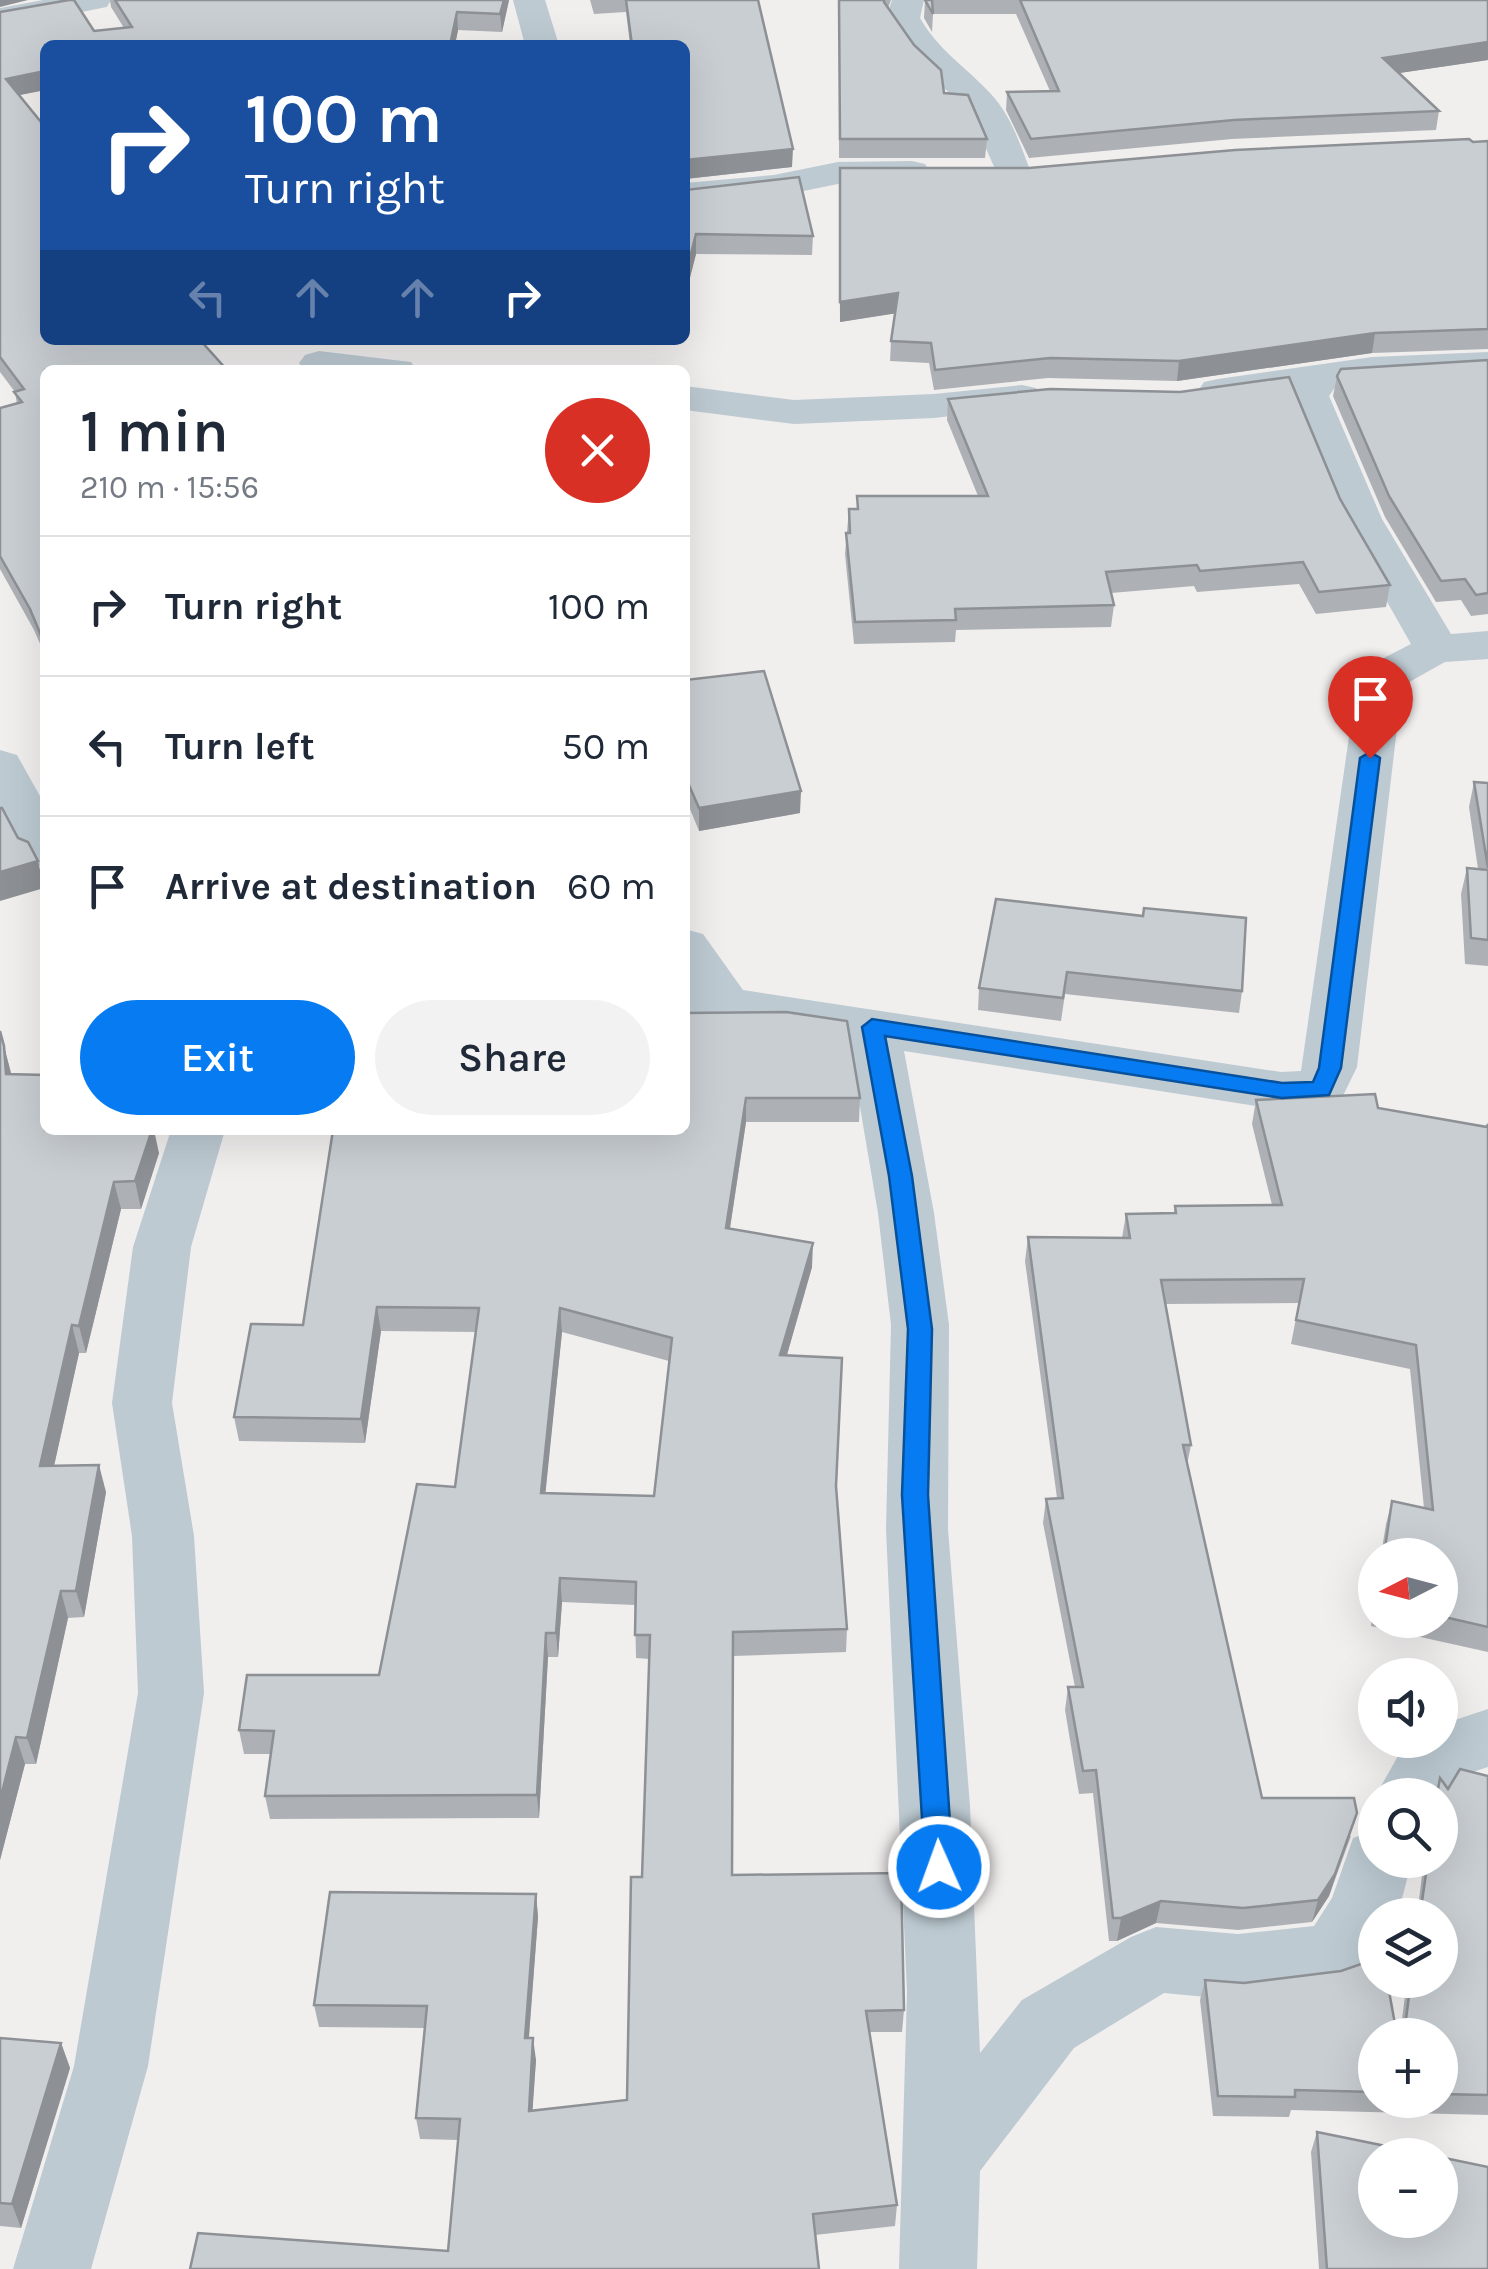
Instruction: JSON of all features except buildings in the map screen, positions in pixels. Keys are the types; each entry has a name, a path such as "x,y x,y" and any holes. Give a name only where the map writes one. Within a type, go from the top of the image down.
{"street":[{"path":"529,0 541,40"},
{"path":"690,194 774,186 838,173 1029,170 980,102 918,48 903,18 908,0"},
{"path":"0,18 93,8"},
{"path":"319,358 364,365"},
{"path":"1177,397 1372,369 1488,364"},
{"path":"1323,376 1309,396 1316,413 1361,519 1436,648"},
{"path":"690,399 794,412 934,406 1066,394"},
{"path":"690,961 705,1006 872,1027 1282,1090 1321,1089 1330,1068 1380,681 1411,657 1436,648 1488,645"},
{"path":"0,765 40,842"},
{"path":"872,1027 900,1176 920,1329 915,1495 938,1831 946,2156 938,2269"},
{"path":"52,2269 111,2066 171,1693 163,1536 142,1403 162,1248 196,1135"},
{"path":"1420,1778 1434,1756 1488,1738"},
{"path":"946,2156 1048,2024 1156,1960 1238,1967 1334,1956 1364,1910 1372,1878"}],"route":[{"path":"939,1867 915,1495 920,1329 900,1176 872,1027 1282,1090 1321,1089 1330,1068 1370,758"}]}
